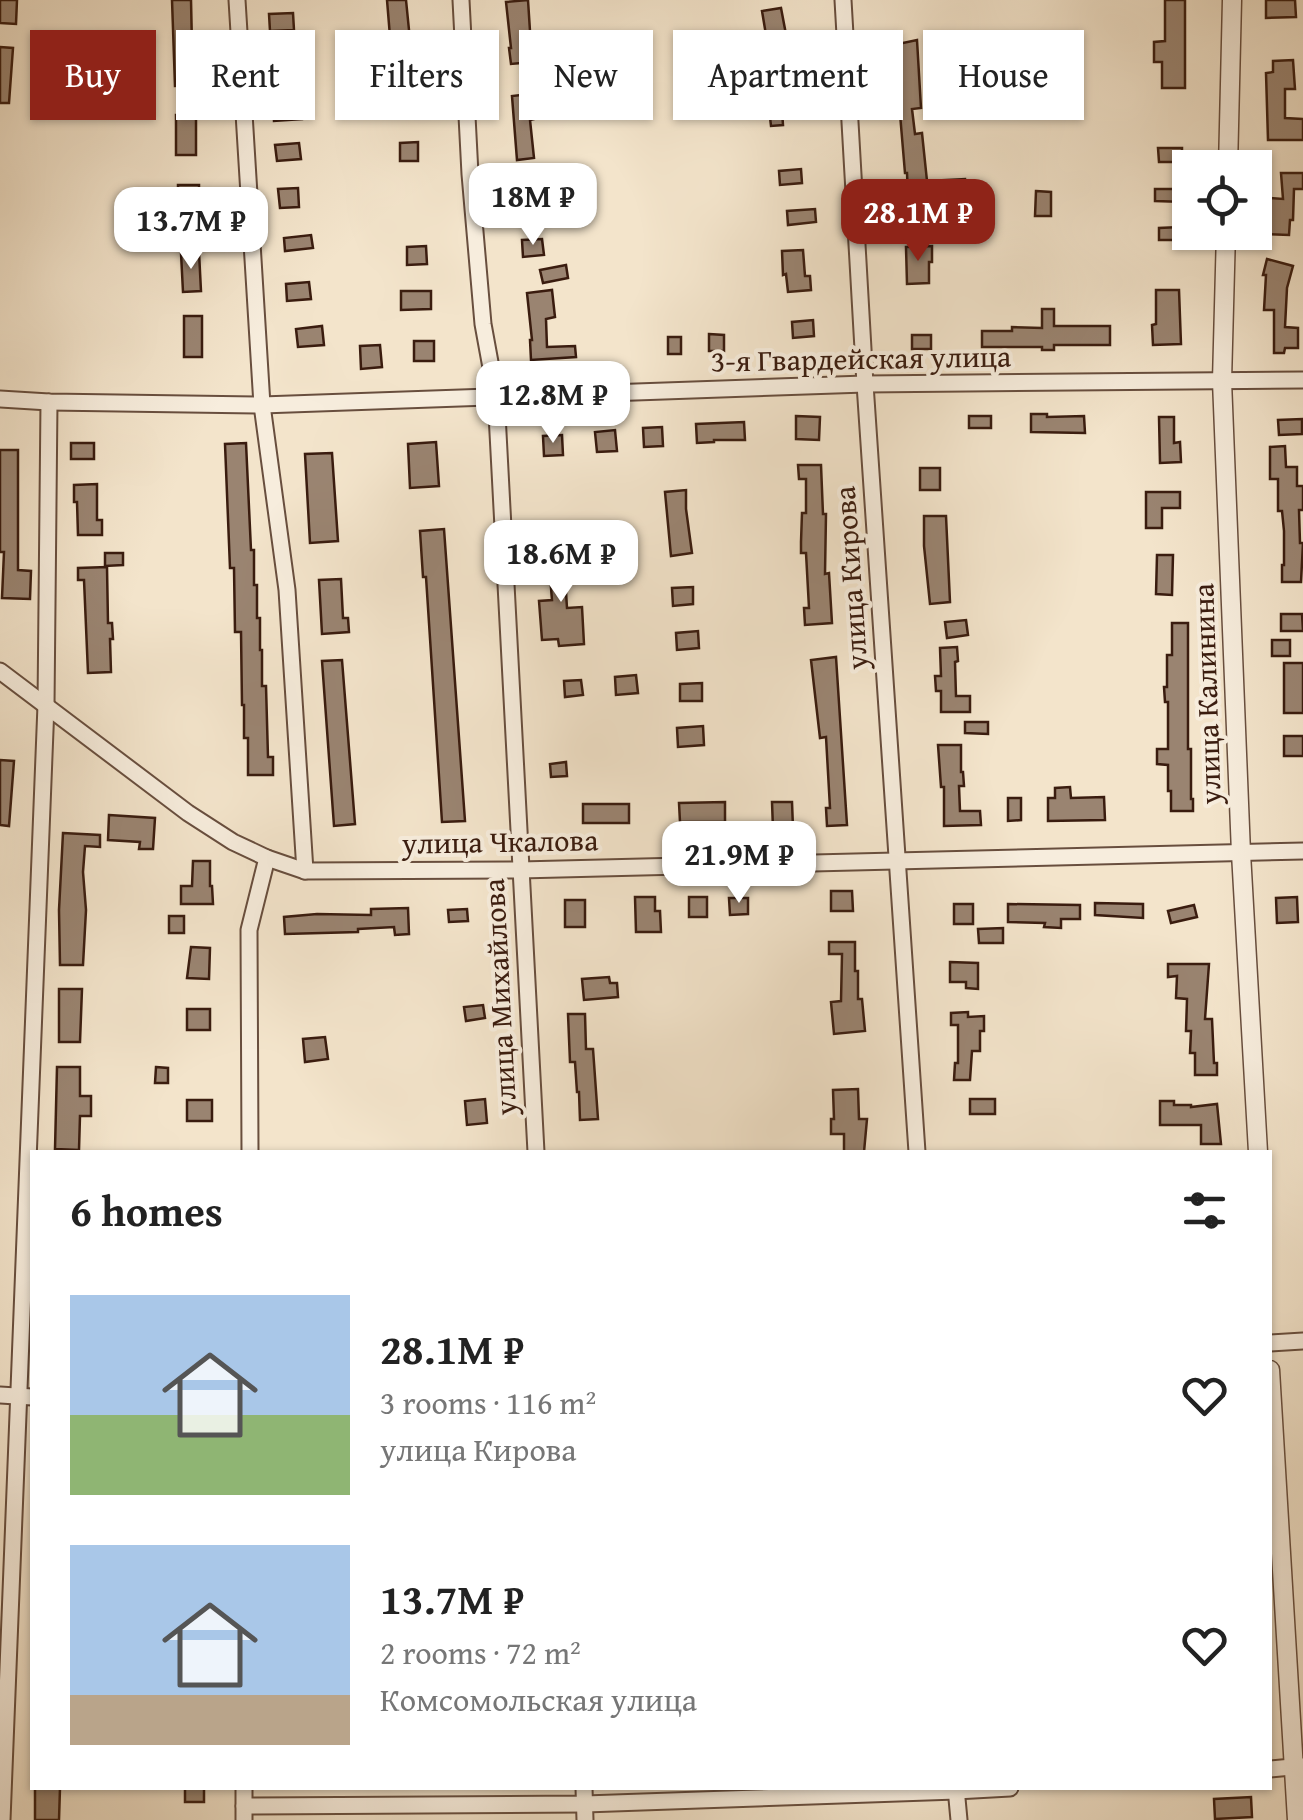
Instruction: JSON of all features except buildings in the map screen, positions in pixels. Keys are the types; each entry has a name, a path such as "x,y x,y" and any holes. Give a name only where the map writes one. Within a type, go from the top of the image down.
{"street":[{"path":"237,0 262,405 287,590 305,871"},
{"name":"улица Михайлова","path":"461,0 483,324 496,396 536,1150"},
{"name":"улица Кирова","path":"843,0 917,1150"},
{"path":"1228,150 1232,0"},
{"name":"улица Калинина","path":"1226,250 1222,382 1258,1150"},
{"name":"3-я Гвардейская улица","path":"0,398 262,405 865,384 1303,380"},
{"path":"33,1150 46,705 49,402"},
{"name":"улица Чкалова","path":"0,671 188,813 234,842 305,871 520,870 1303,851"},
{"path":"250,1150 249,930 267,858"},
{"path":"2,1820 30,1258"},
{"path":"1272,1343 1303,1341"},
{"path":"0,1396 26,1396"},
{"path":"1272,1397 1299,1767 1297,1820"},
{"path":"1272,1768 1299,1767"},
{"path":"244,1813 931,1790"},
{"path":"956,1790 959,1820"}]}
